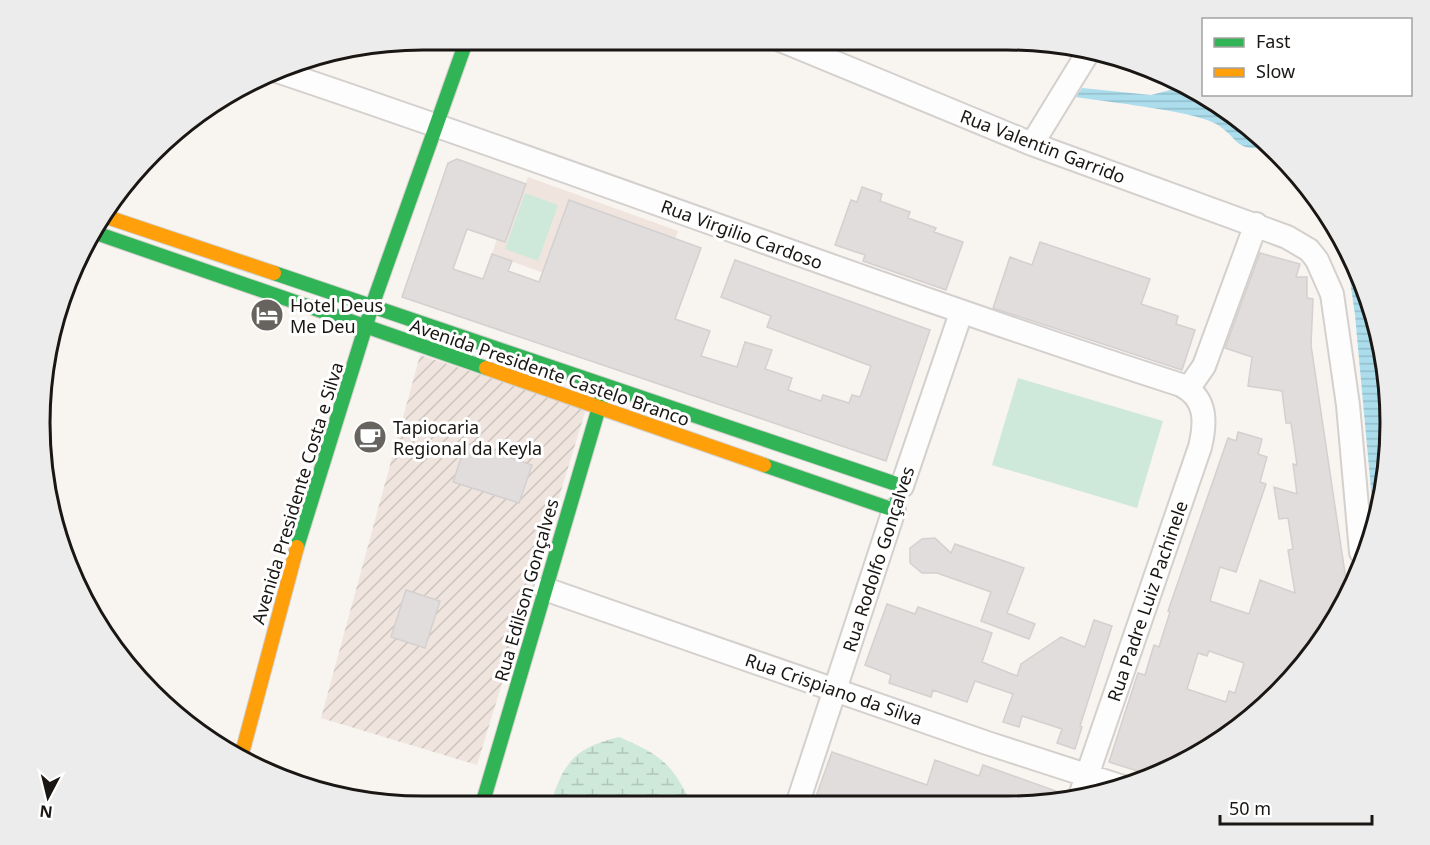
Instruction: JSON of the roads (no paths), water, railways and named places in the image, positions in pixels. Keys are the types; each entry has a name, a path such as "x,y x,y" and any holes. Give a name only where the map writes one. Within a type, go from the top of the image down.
{"street":[{"name":"Avenida Presidente Costa e Silva","path":"242,749 288,576 372,306 463,50"},
{"name":"Rua Valentin Garrido","path":"805,50 1032,144 1256,224 1287,237 1309,250 1326,278 1335,310 1360,544"},
{"path":"1032,144 1085,58"},
{"name":"Rua Virgilio Cardoso","path":"288,75 438,125 1195,396"},
{"name":"Avenida Presidente Castelo Branco","path":"110,218 902,486"},
{"path":"1195,396 1256,224"},
{"name":"Avenida Presidente Castelo Branco","path":"100,234 894,510"},
{"name":"Rua Rodolfo Gonçalves","path":"800,796 961,313"},
{"name":"Rua Edilson Gonçalves","path":"485,796 606,386"},
{"name":"Rua Padre Luiz Pachinele","path":"1083,786 1200,447 1204,418 1195,396"},
{"name":"Rua Crispiano da Silva","path":"545,589 836,690 1083,786"}],"water":[{"path":"1082,88 1151,95 1174,89 1215,112 1259,148 1242,145 1218,125 1191,115 1076,97"},
{"path":"1349,274 1368,326 1380,398 1380,447 1372,500"}],"place":[{"name":"Hotel Deus Me Deu","path":"267,315"},
{"name":"Tapiocaria Regional da Keyla","path":"370,437"}]}
